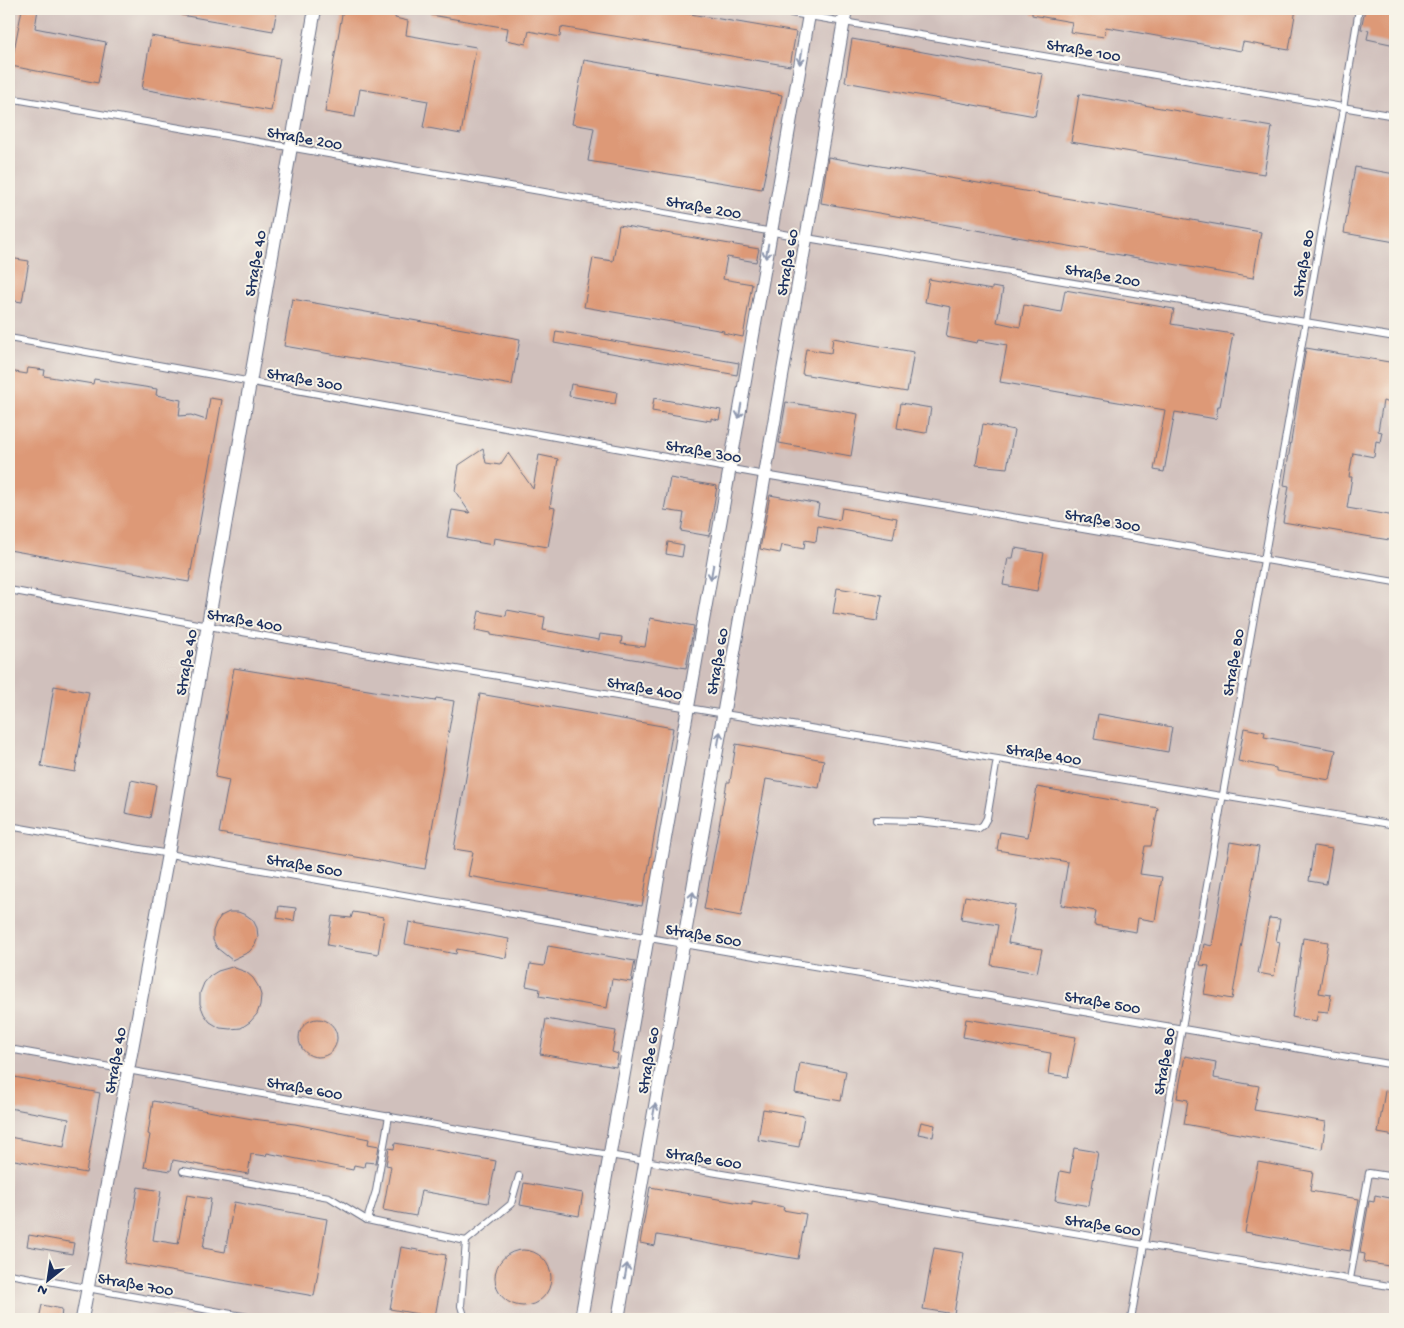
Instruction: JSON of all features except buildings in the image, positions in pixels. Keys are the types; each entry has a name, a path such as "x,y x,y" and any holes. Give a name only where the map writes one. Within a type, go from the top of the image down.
{"street":[{"name":"Straße 40","path":"82,1319 168,854 315,9"},
{"path":"582,1319 809,12"},
{"name":"Straße 60","path":"618,1319 845,15"}],"lane":[{"name":"Straße 100","path":"768,9 845,15 1395,116"},
{"name":"Straße 80","path":"1131,1319 1359,9"},
{"name":"Straße 200","path":"9,98 290,149 1395,337"},
{"name":"Straße 300","path":"9,338 730,469 1395,582"},
{"name":"Straße 400","path":"9,590 207,626 723,714 1395,825"},
{"path":"876,820 919,821 979,828 983,825 986,818 997,759"},
{"name":"Straße 500","path":"9,826 648,938 1395,1065"},
{"name":"Straße 600","path":"9,1049 645,1162 1395,1287"},
{"path":"368,1220 376,1191 389,1116"},
{"path":"183,1171 329,1197 368,1220 466,1241"},
{"path":"1350,1279 1368,1173 1395,1177"},
{"path":"465,1319 461,1306 466,1241 510,1204 519,1176"},
{"name":"Straße 700","path":"9,1274 259,1319"}],"shaded area":[{"path":"9,9 1395,9 1395,1319 9,1319"}]}
